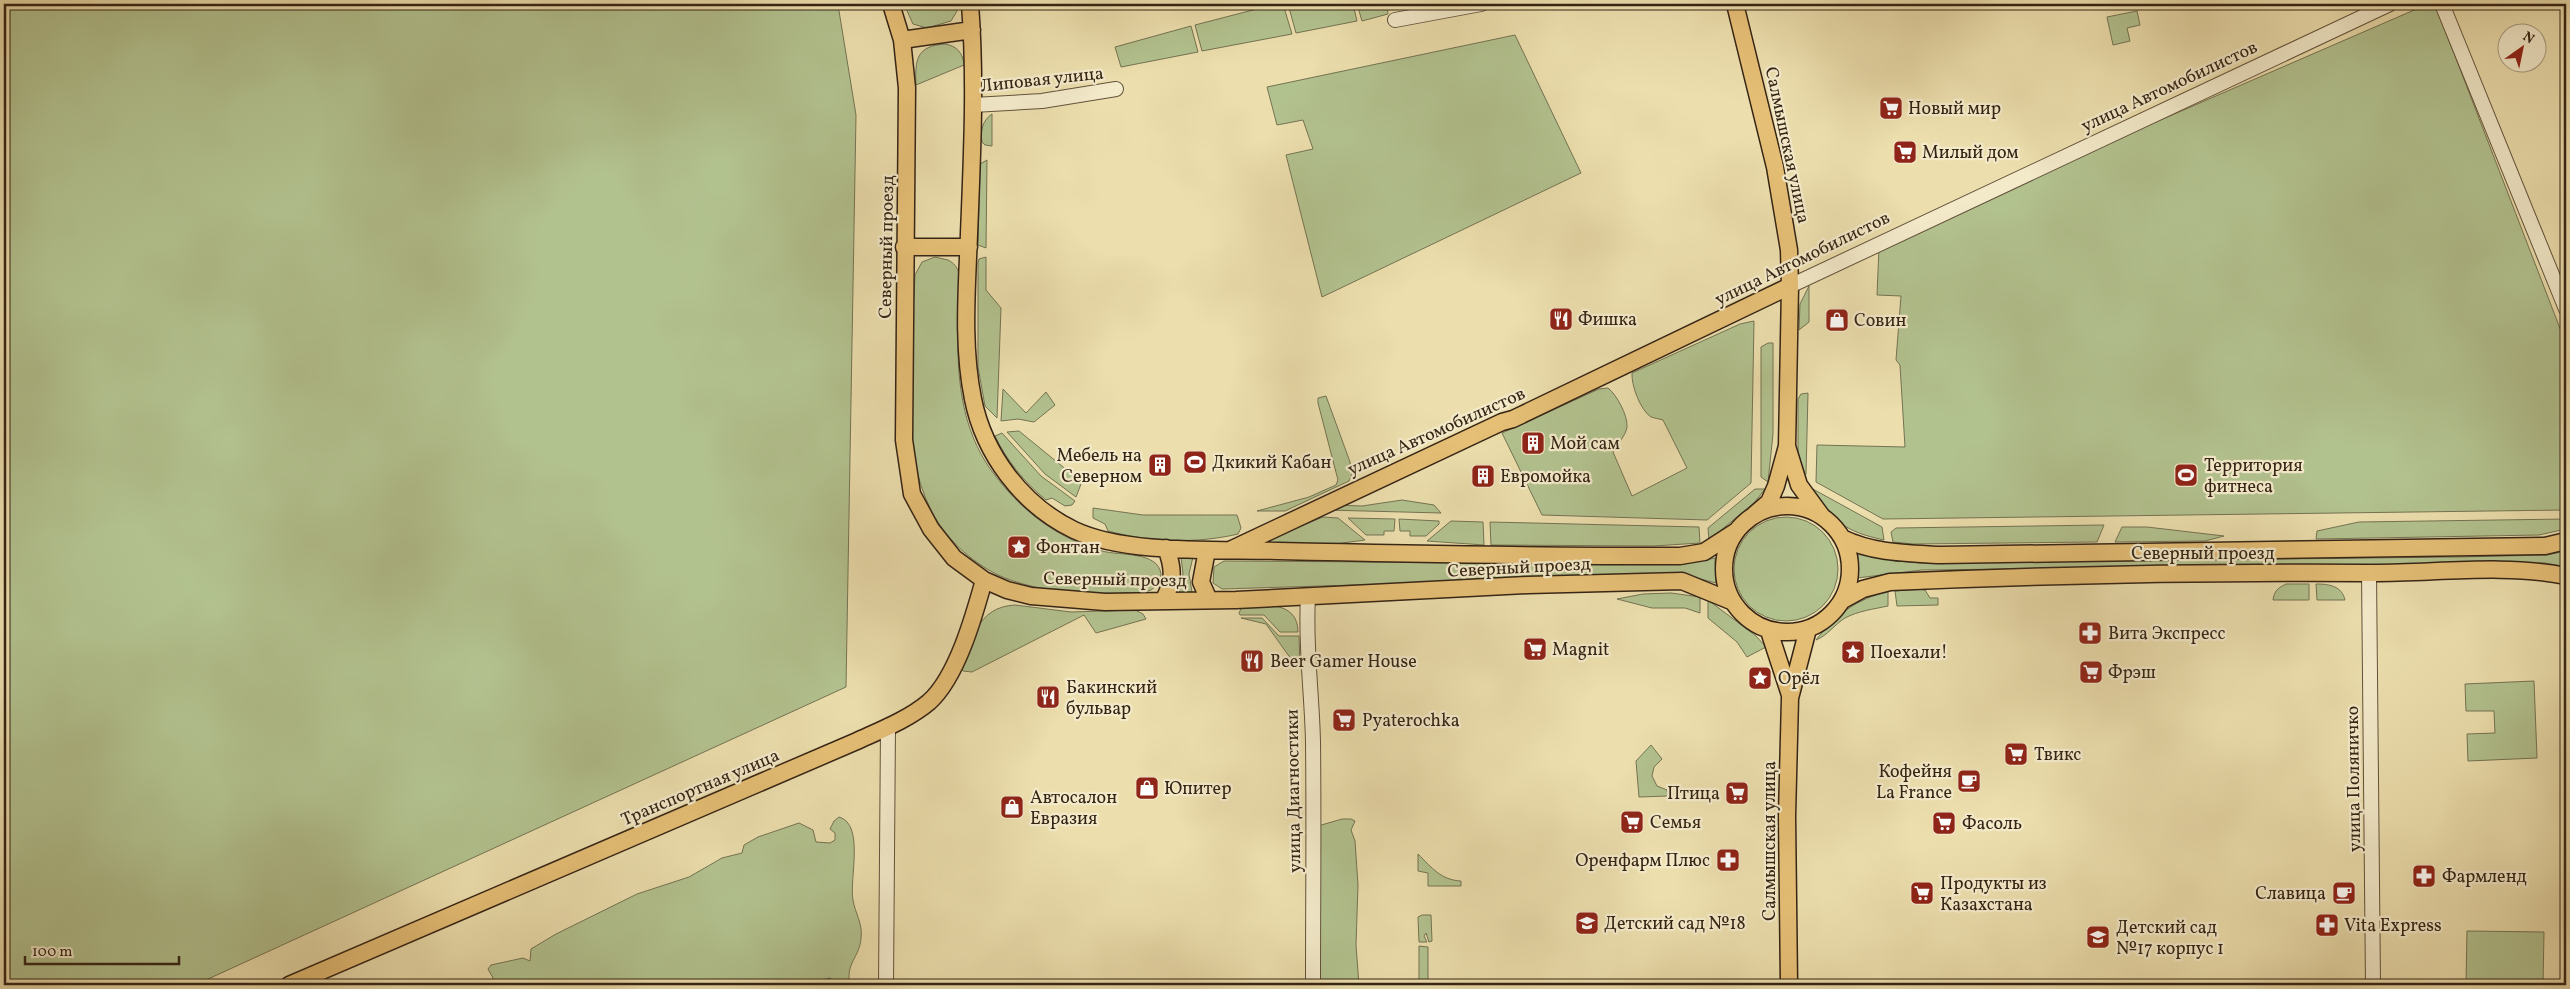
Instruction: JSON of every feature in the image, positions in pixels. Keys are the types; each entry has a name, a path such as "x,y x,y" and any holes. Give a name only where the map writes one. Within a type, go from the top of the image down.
{"main road":[{"name":"Северный проезд","path":"891,4 902,40 908,125 904,247 904,440 912,494 931,529 954,558 984,580 1007,590 1048,598 1105,602 1308,597 1528,585 1682,581 1731,601"},
{"name":"Северный проезд","path":"970,4 973,105 966,327 969,376 981,428 1004,471 1025,495 1072,529 1109,541 1166,548 1488,556 1680,556 1704,552 1735,532"},
{"name":"Салмышская улица","path":"1735,4 1775,167 1789,250 1787,446"},
{"path":"902,40 972,30"},
{"path":"904,247 969,248"},
{"name":"улица Автомобилистов","path":"1231,550 1502,422 1513,419 1790,286"},
{"path":"1787,446 1799,485 1822,516 1842,538 1848,552 1851,568 1849,584 1843,600 1828,618 1808,629 1789,633 1769,630 1747,619 1731,601 1725,584 1723,566 1726,548 1735,532 1769,502 1776,486 1787,446"},
{"path":"1755,514 1777,506 1785,506 1801,507 1822,516"},
{"name":"Северный проезд","path":"1842,538 1860,546 1890,552 1940,555 2322,551 2545,546 2566,542"},
{"path":"1163,601 1171,586 1172,564 1166,548"},
{"path":"1207,550 1201,582 1209,600"},
{"name":"Северный проезд","path":"1843,600 1863,589 1899,582 2127,574 2544,572 2566,576"},
{"path":"888,726 921,707 939,690 965,642 984,580"},
{"path":"1790,698 1808,629"},
{"path":"1769,630 1790,698"},
{"name":"Салмышская улица","path":"1789,985 1787,816 1790,698"},
{"name":"Транспортная улица","path":"289,985 888,726"}],"street":[{"path":"1395,20 1481,4"},
{"name":"улица Автомобилистов","path":"1790,286 2390,4"},
{"path":"2442,4 2566,308"},
{"name":"Липовая улица","path":"973,105 1042,101 1116,89"},
{"name":"улица Поляничко","path":"2369,573 2374,985"},
{"name":"улица Диагностики","path":"1308,597 1305,633 1313,738 1313,985"},
{"path":"886,985 888,726"}],"green space":[{"path":"4,4 835,4 839,11 856,115 846,687 195,985 4,985"},
{"path":"904,4 959,4 960,6 951,21 927,28 913,24"},
{"path":"1276,4 1283,4 1292,34 1202,51 1195,25"},
{"path":"1288,4 1353,4 1357,21 1296,33"},
{"path":"1357,4 1387,4 1388,14 1362,21"},
{"path":"2428,4 2435,4 2566,344 2566,510 1883,519 1816,482 1817,445 1905,447 1900,365 1896,360 1901,296 1877,295 1879,248 2149,125"},
{"path":"2137,11 2140,25 2127,28 2130,41 2113,45 2107,17"},
{"path":"1191,26 1198,52 1121,67 1115,47"},
{"path":"1515,35 1581,173 1322,297 1286,155 1313,149 1303,120 1277,125 1267,87"},
{"path":"945,44 953,46 959,51 964,65 916,85 916,68 919,56 928,48"},
{"path":"992,114 992,146 985,145 982,142 981,133 984,122"},
{"path":"987,160 986,248 978,245 980,164"},
{"path":"935,257 950,261 958,272 960,281 959,365 963,402 973,437 991,470 1026,509 1054,530 1102,551 1137,556 1153,561 1161,574 1158,583 1151,590 1136,593 1058,591 1013,581 998,575 968,556 943,530 931,510 920,484 910,425 909,395 915,275 922,262"},
{"path":"986,257 986,290 1001,308 997,418 985,406 978,367 978,263 979,259"},
{"path":"1809,286 1809,322 1799,330 1800,304"},
{"path":"1754,321 1751,483 1707,520 1542,515 1502,433 1599,389 1608,388 1618,401 1626,417 1626,430 1613,452 1632,496 1687,468 1663,420 1651,417 1643,409 1635,390 1632,373 1740,324"},
{"path":"1768,343 1773,343 1773,434 1768,482 1761,477 1761,347"},
{"path":"1003,389 1026,413 1046,392 1055,405 1034,422 1018,419 1001,421"},
{"path":"1808,393 1806,474 1803,479 1798,462 1798,399 1801,394"},
{"path":"1326,396 1350,462 1352,474 1349,481 1285,511 1257,511 1309,497 1336,485 1338,480 1318,403 1318,398"},
{"path":"1019,431 1079,480 1081,484 1076,497 1045,474 1007,432"},
{"path":"1002,433 1041,476 1075,501 1072,505 1065,506 1052,498 1046,500 1030,486 1017,471 995,436"},
{"path":"1811,488 1882,527 1884,540 1849,529 1834,517"},
{"path":"1755,489 1765,489 1754,503 1709,540 1708,528"},
{"path":"1402,500 1434,505 1441,513 1326,510 1335,505 1362,506"},
{"path":"1093,508 1143,515 1237,515 1241,528 1238,534 1206,539 1140,538 1108,531 1105,524 1093,518"},
{"path":"1323,517 1338,518 1365,540 1335,544 1269,543 1269,539"},
{"path":"1786,517 1806,521 1823,532 1834,549 1838,569 1834,589 1823,606 1806,617 1786,621 1766,617 1749,606 1738,589 1734,569 1738,549 1749,532 1766,521"},
{"path":"1348,518 1395,519 1394,531 1384,531 1384,535 1366,535"},
{"path":"1399,519 1439,521 1439,524 1426,536 1410,536 1410,531 1400,531"},
{"path":"2566,519 2566,529 2539,535 2316,539 2317,531 2359,522"},
{"path":"1451,521 1483,522 1484,545 1427,541"},
{"path":"1490,522 1699,527 1700,543 1653,546 1491,545"},
{"path":"2104,525 2097,542 1913,544 1893,542 1891,532 1896,528"},
{"path":"2122,527 2147,527 2224,536 2205,541 2115,542"},
{"path":"2566,551 2566,567 2545,563 1922,570 1857,578 1858,552 1898,561 1921,563 2458,557 2547,555"},
{"path":"1181,557 1193,557 1189,574 1192,592 1179,593 1183,574"},
{"path":"1715,558 1716,583 1685,575 1222,589 1213,583 1214,567 1224,561 1685,564"},
{"path":"2286,584 2309,584 2309,600 2273,600 2277,590"},
{"path":"2316,584 2338,589 2345,600 2317,600"},
{"path":"1925,590 1930,598 1938,598 1938,605 1897,606 1895,591"},
{"path":"1888,591 1888,606 1866,610 1845,618 1816,640 1847,609 1866,599"},
{"path":"1671,593 1700,597 1700,613 1685,608 1652,608 1617,599 1643,594"},
{"path":"1708,600 1756,636 1766,647 1747,657 1737,642 1708,618"},
{"path":"1015,605 1071,612 1135,610 1143,614 1146,619 1096,633 1084,615 972,672 963,671 961,669 973,637 984,618 1002,607"},
{"path":"1274,606 1292,614 1298,626 1298,632 1280,632 1264,615 1240,615 1239,613 1242,607"},
{"path":"1241,618 1262,618 1279,636 1299,636 1300,667 1296,666 1266,624"},
{"path":"2534,681 2537,758 2468,761 2467,734 2495,733 2494,711 2466,711 2465,684"},
{"path":"1651,745 1662,759 1654,767 1652,776 1657,786 1667,790 1668,796 1639,797 1636,761"},
{"path":"839,817 847,822 852,830 854,854 852,891 861,933 860,945 849,971 850,985 487,985 491,983 493,978 488,969 491,965 523,958 530,961 531,949 556,934 637,894 689,877 722,858 742,853 744,845 758,837 799,823 813,830 816,842 830,843 835,840 835,833 830,829 834,821"},
{"path":"1342,819 1355,821 1351,830 1355,841 1358,885 1356,945 1359,985 1317,985 1318,826"},
{"path":"1418,854 1442,876 1461,881 1461,886 1428,886 1428,873 1418,871"},
{"path":"1431,915 1432,941 1429,942 1426,933 1424,936 1427,942 1419,942 1418,917"},
{"path":"2467,931 2544,932 2543,985 2466,985"},
{"path":"1419,946 1428,947 1428,985 1419,985"}],"waterway":[{"path":"804,985 830,979"}],"place":[{"name":"Новый мир","path":"1891,108"},
{"name":"Милый дом","path":"1905,152"},
{"name":"Фишка","path":"1561,319"},
{"name":"Совин","path":"1837,320"},
{"name":"Мой сам","path":"1533,443"},
{"name":"Дкикий Кабан","path":"1195,462"},
{"name":"Мебель на Северном","path":"1160,465"},
{"name":"Территория фитнеса","path":"2186,475"},
{"name":"Евромойка","path":"1483,476"},
{"name":"Фонтан","path":"1019,547"},
{"name":"Вита Экспресс","path":"2090,633"},
{"name":"Magnit","path":"1535,649"},
{"name":"Поехали!","path":"1853,652"},
{"name":"Beer Gamer House","path":"1252,661"},
{"name":"Фрэш","path":"2091,672"},
{"name":"Орёл","path":"1760,678"},
{"name":"Бакинский бульвар","path":"1048,697"},
{"name":"Pyaterochka","path":"1344,720"},
{"name":"Твикс","path":"2016,754"},
{"name":"Кофейня La France","path":"1969,781"},
{"name":"Юпитер","path":"1147,788"},
{"name":"Птица","path":"1737,793"},
{"name":"Автосалон Евразия","path":"1012,807"},
{"name":"Семья","path":"1632,822"},
{"name":"Фасоль","path":"1944,823"},
{"name":"Оренфарм Плюс","path":"1728,860"},
{"name":"Фармленд","path":"2424,876"},
{"name":"Продукты из Казахстана","path":"1922,893"},
{"name":"Славица","path":"2344,893"},
{"name":"Детский сад №18","path":"1587,923"},
{"name":"Vita Express","path":"2327,925"},
{"name":"Детский сад №17 корпус 1","path":"2098,937"}]}
